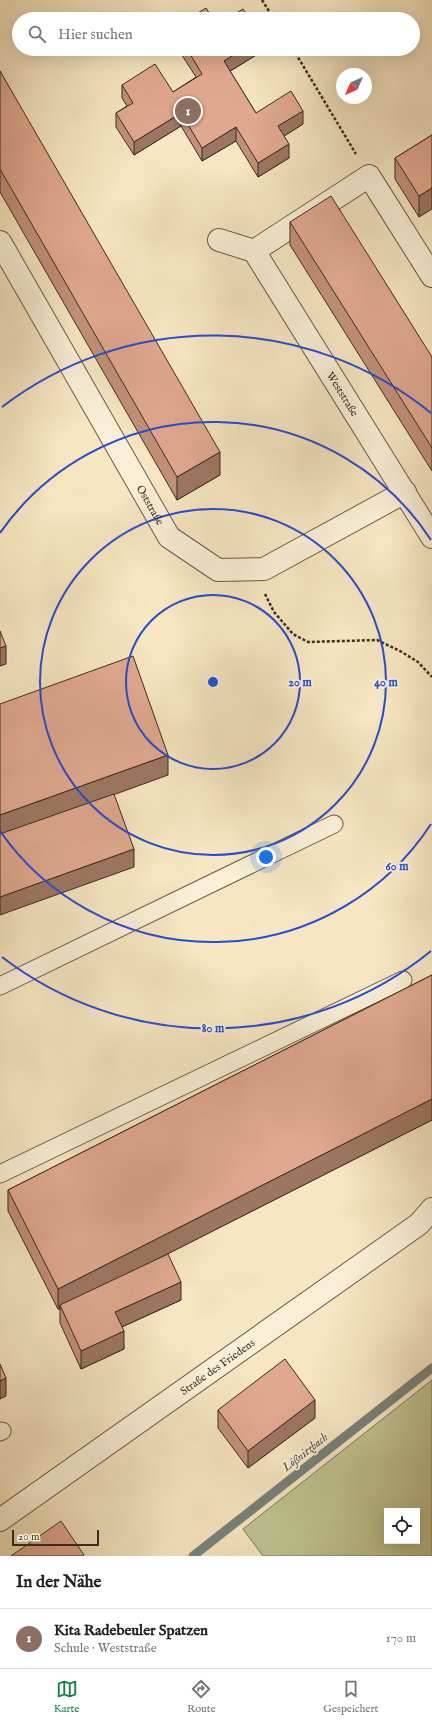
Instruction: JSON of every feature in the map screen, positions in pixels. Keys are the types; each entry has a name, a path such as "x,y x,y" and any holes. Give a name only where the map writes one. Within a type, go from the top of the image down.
{"street":[{"path":"220,240 254,251 369,176 432,276"},
{"name":"Oststraße","path":"0,242 169,537 218,570 264,569 405,492"},
{"name":"Weststraße","path":"254,251 432,537"},
{"name":"Straße des Friedens","path":"0,1520 419,1224 432,1209"}],"lane":[{"path":"0,986 334,824"},
{"path":"0,1174 403,980"}],"path":[{"path":"262,0 270,12"},
{"path":"297,56 330,108 369,176"},
{"path":"252,569 274,612 293,634 308,642 377,640 418,662 432,677"}],"green space":[{"path":"432,1380 432,1556 263,1556 243,1529"}],"building":[{"path":"206,8 209,12 199,12"},
{"path":"243,9 245,12 238,12"},
{"path":"191,56 232,56 224,61 256,113 291,91 303,111 278,126 289,144 258,163 236,127 202,148 181,113 134,142 116,113 133,103 122,85 155,64 173,92 202,74"},
{"path":"0,71 220,452 177,477 0,169"},
{"path":"432,135 432,188 419,196 395,158"},
{"path":"331,196 432,357 432,448 290,222"},
{"path":"0,631 6,646 0,648"},
{"path":"133,656 168,755 0,815 0,704"},
{"path":"114,794 134,849 0,897 0,834"},
{"path":"432,975 432,1099 58,1289 8,1190"},
{"path":"168,1254 181,1282 115,1312 124,1331 81,1351 60,1305"},
{"path":"285,1359 315,1400 248,1451 218,1410"},
{"path":"0,1364 6,1378 0,1381"},
{"path":"61,1521 84,1555 83,1556 11,1556"}],"waterway":[{"name":"Lößnitzbach","path":"193,1556 432,1368"}],"place":[{"name":"Kita Radebeuler Spatzen","path":"188,111"}]}
